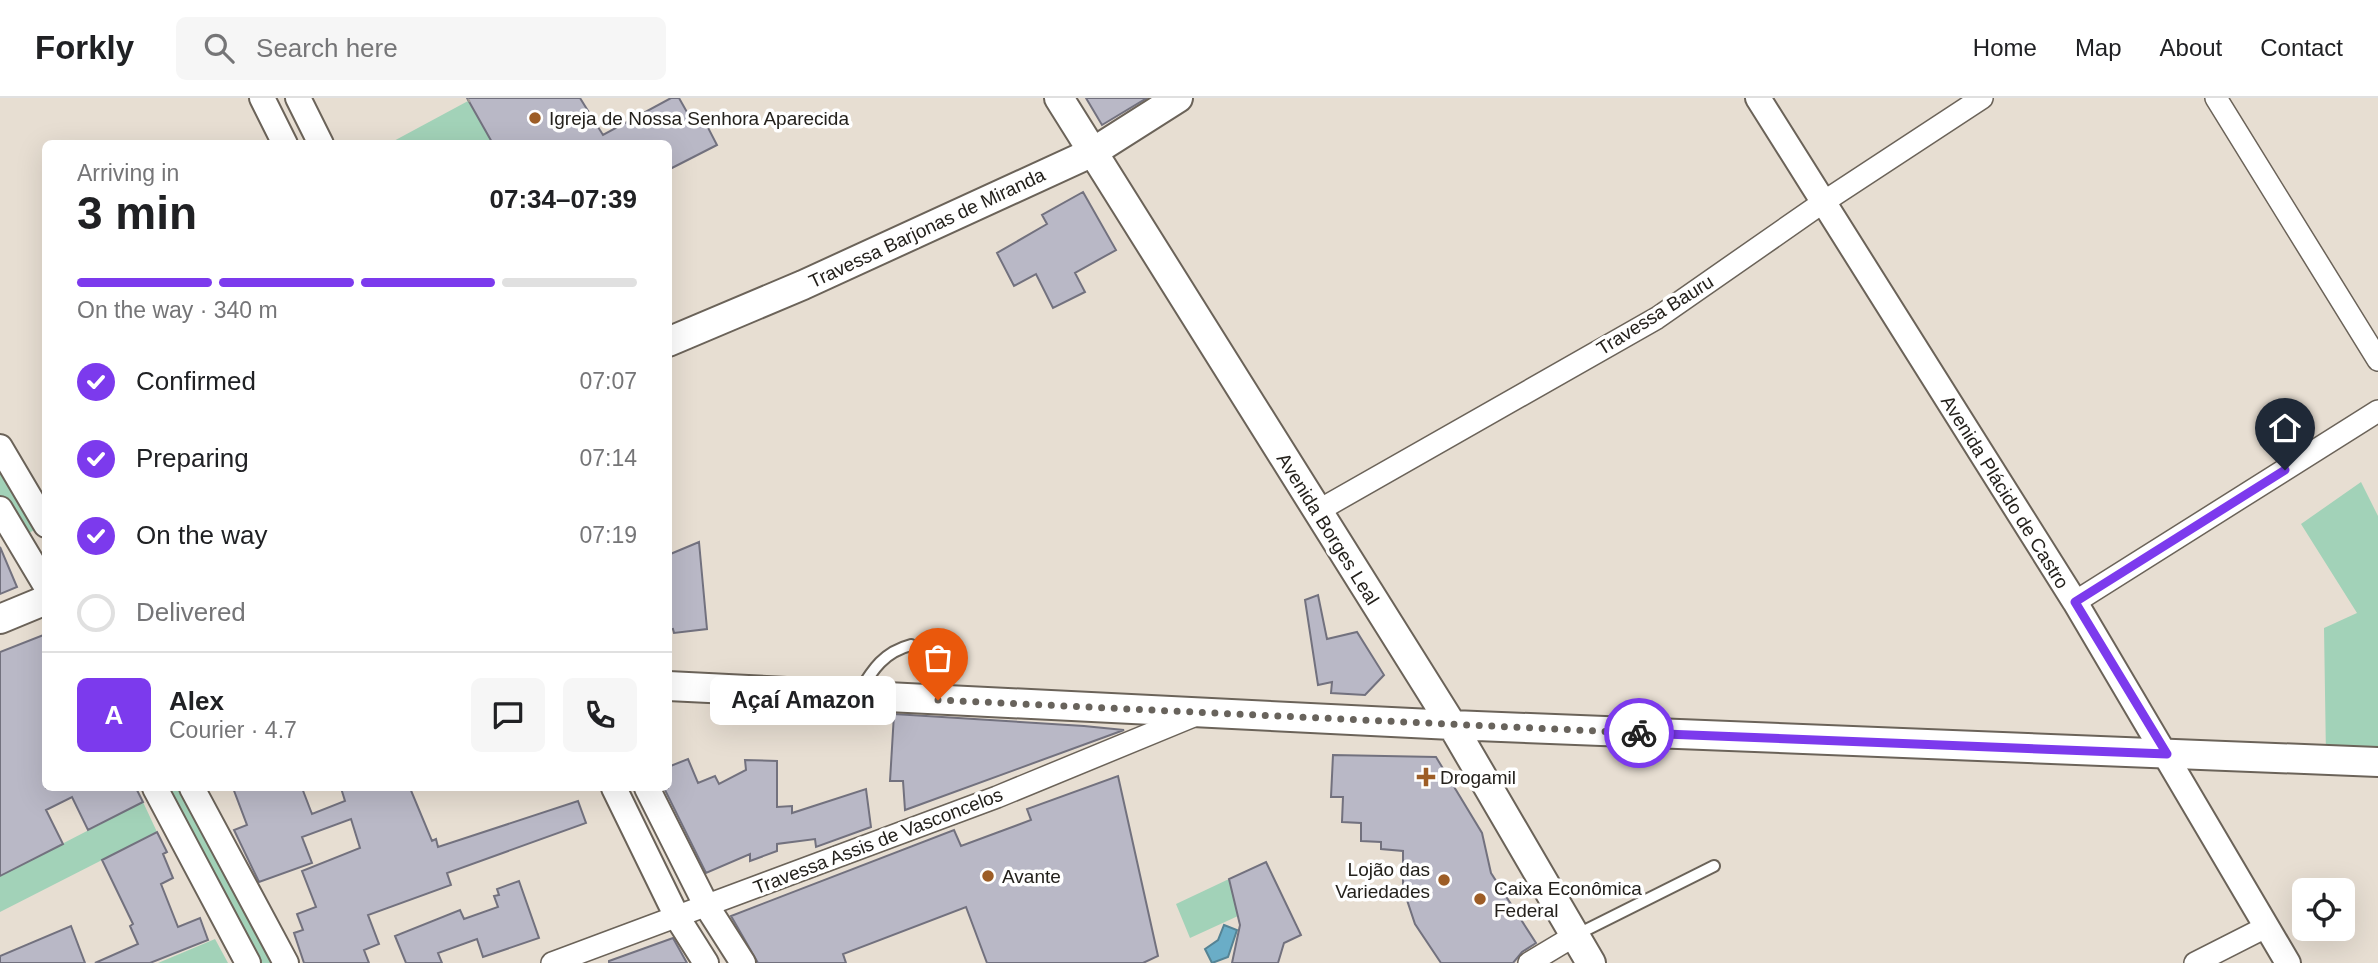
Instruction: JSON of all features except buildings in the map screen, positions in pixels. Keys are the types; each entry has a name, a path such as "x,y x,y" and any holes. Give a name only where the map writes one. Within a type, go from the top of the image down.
{"main road":[{"name":"Avenida Borges Leal","path":"1059,98 1452,725 1591,963"},
{"name":"Travessa Barjonas de Miranda","path":"672,340 803,285 1093,152 1178,98"},
{"path":"0,619 42,602"},
{"path":"672,686 1452,725 2378,762"}],"street":[{"path":"262,98 283,140"},
{"path":"298,98 319,140"},
{"name":"Avenida Plácido de Castro","path":"1758,98 2075,602 2288,963"},
{"name":"Travessa Bauru","path":"1317,512 1657,318 1822,203 1982,98"},
{"path":"2216,98 2378,360"},
{"path":"2075,602 2378,411"},
{"path":"0,447 42,518"},
{"path":"0,509 42,579"},
{"name":"Travessa Assis de Vasconcelos","path":"552,963 997,797 1201,713"},
{"path":"157,791 248,963"},
{"path":"194,791 286,963"},
{"path":"615,791 677,918 706,963"},
{"path":"649,791 706,905 743,963"},
{"path":"2195,963 2266,927"},
{"path":"1529,963 1574,936"}],"lane":[{"path":"857,695 875,666 894,650 911,646 928,656 938,700"},
{"path":"1574,936 1714,866"}],"green space":[{"path":"468,101 491,140 396,140"},
{"path":"0,458 36,529 29,533 20,531 0,497"},
{"path":"2361,482 2378,516 2378,758 2326,757 2324,628 2357,613 2301,524"},
{"path":"163,791 187,791 279,963 253,963"},
{"path":"143,802 157,832 0,912 0,876"},
{"path":"1229,879 1238,916 1190,938 1176,904"},
{"path":"215,939 228,963 158,963"}],"water":[{"path":"1224,925 1237,930 1228,957 1212,963 1205,949 1218,940"}],"way so far":[{"path":"938,700 1639,733"}],"place":[{"name":"Igreja de Nossa Senhora Aparecida","path":"535,118"},
{"name":"Açaí Amazon","path":"938,700"},
{"name":"Drogamil","path":"1426,777"},
{"name":"Avante","path":"988,876"},
{"name":"Lojão das Variedades","path":"1444,880"},
{"name":"Caixa Econômica Federal","path":"1480,899"}],"route":[{"path":"1639,733 2167,754 2075,602 2285,470"}]}
